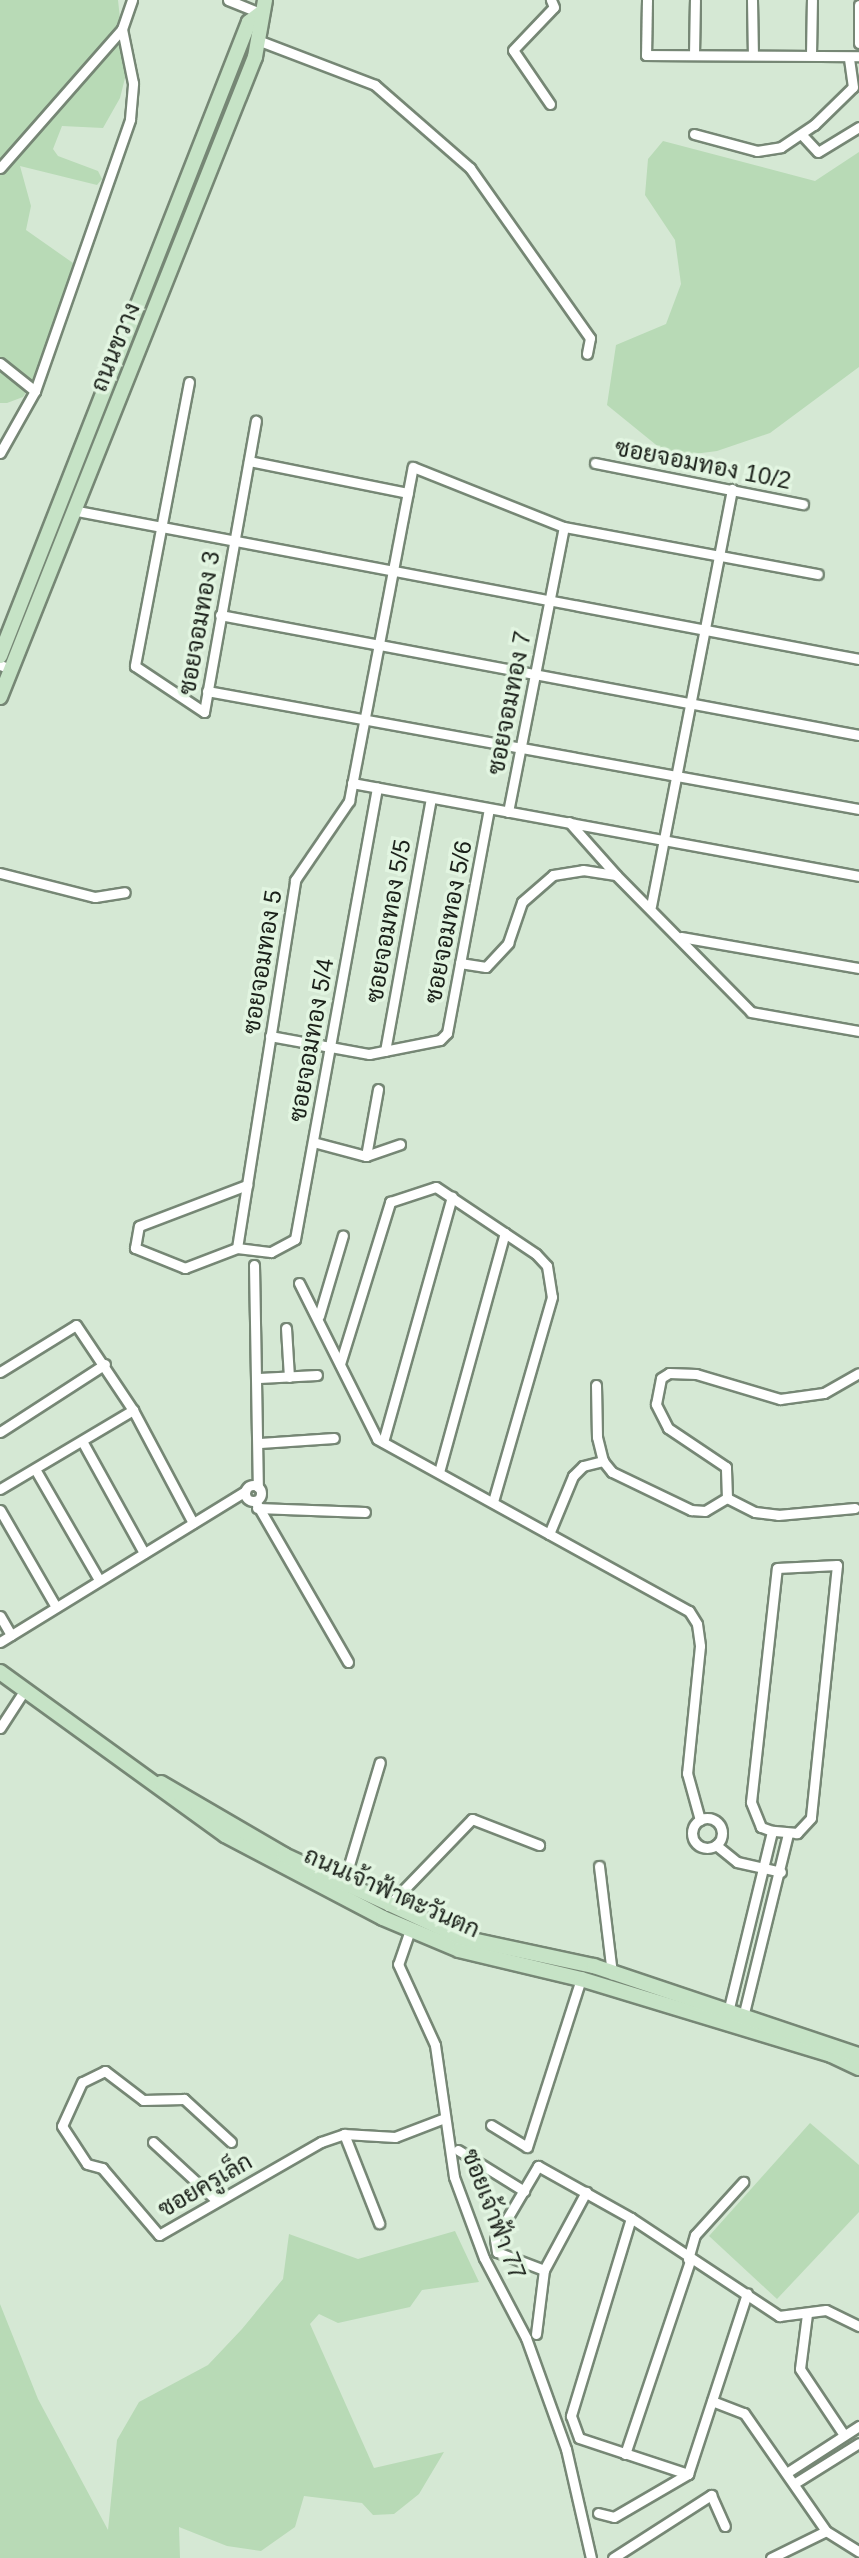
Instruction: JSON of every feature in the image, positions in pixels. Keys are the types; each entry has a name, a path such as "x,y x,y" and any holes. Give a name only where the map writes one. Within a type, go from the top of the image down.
{"main road":[{"name":"ถนนขวาง","path":"0,697 6,667 74,511 260,41 263,3"},
{"name":"ถนนขวาง","path":"0,656 7,619 59,503 249,22 263,3"},
{"path":"182,192 197,199"},
{"path":"114,365 128,374"},
{"name":"ถนนเจ้าฟ้าตะวันตก","path":"0,1663 157,1781 341,1890"},
{"name":"ถนนเจ้าฟ้าตะวันตก","path":"0,1672 168,1799 386,1912 463,1938 612,1972 859,2055"},
{"name":"ถนนเจ้าฟ้าตะวันตก","path":"386,1912 410,1930 459,1950 581,1979 831,2055 859,2068"}],"street":[{"path":"0,168 122,29 132,0"},
{"path":"228,0 263,3"},
{"path":"550,104 513,50 554,7 551,0"},
{"path":"647,0 646,55 854,57 856,90 802,135 766,152 694,134"},
{"path":"694,55 695,0"},
{"path":"752,0 753,55"},
{"path":"811,55 812,0"},
{"path":"859,5 859,43"},
{"path":"0,453 35,391 130,119 133,83 122,29"},
{"path":"260,41 375,85 470,168 590,338 587,354"},
{"path":"802,135 818,152 859,127"},
{"path":"0,363 35,391"},
{"path":"161,527 189,382"},
{"name":"ซอยจอมทอง 3","path":"161,527 135,666 204,712 256,421"},
{"path":"249,461 408,493"},
{"name":"ซอยจอมทอง 10/2","path":"595,463 803,504"},
{"name":"ซอยจอมทอง 5","path":"237,1248 295,880 349,801 413,467 564,527"},
{"path":"651,906 732,489"},
{"path":"59,503 74,511 859,659"},
{"path":"564,527 818,574"},
{"name":"ซอยจอมทอง 7","path":"508,812 564,527"},
{"path":"220,615 859,735"},
{"path":"207,691 365,717 859,809"},
{"path":"352,783 859,876"},
{"name":"ซอยจอมทอง 5/4","path":"237,1248 271,1252 295,1239 377,787"},
{"name":"ซอยจอมทอง 5/5","path":"385,1051 431,798"},
{"name":"ซอยจอมทอง 5/6","path":"385,1051 440,1040 447,1033 489,809"},
{"path":"569,822 616,875 651,906 751,1012 859,1031"},
{"path":"460,963 486,967 508,943 522,902 553,875 583,870 616,875"},
{"path":"0,873 95,897 125,892"},
{"path":"680,936 859,968"},
{"path":"270,1036 369,1054 385,1051"},
{"path":"366,1156 378,1089"},
{"path":"313,1142 366,1156 400,1144"},
{"path":"237,1248 185,1268 135,1248 139,1226 247,1185"},
{"path":"340,1364 385,1208 409,1194 436,1187 505,1233 547,1266 552,1297 493,1502"},
{"path":"383,1442 452,1197"},
{"path":"439,1472 505,1233"},
{"path":"319,1316 343,1235"},
{"path":"254,1265 259,1378 258,1487 261,1494 256,1504"},
{"path":"299,1283 319,1316 371,1433 672,1601 697,1624 698,1685 687,1773 700,1820 693,1832 695,1841 703,1847 716,1845 737,1862 781,1872"},
{"path":"0,1372 76,1325 133,1410 193,1523"},
{"path":"286,1328 289,1377"},
{"path":"0,1432 105,1364"},
{"path":"727,1498 726,1467 668,1428 659,1415 661,1378 669,1373 696,1374 780,1399 824,1393 859,1373"},
{"path":"259,1378 317,1375"},
{"path":"596,1385 595,1416 603,1461 612,1472 691,1510 714,1508 727,1498"},
{"path":"0,1489 133,1410"},
{"path":"260,1443 334,1438"},
{"path":"82,1441 144,1553"},
{"path":"549,1534 573,1476 583,1466 603,1461"},
{"path":"35,1469 99,1580"},
{"path":"0,1642 245,1491 258,1487"},
{"path":"245,1491 256,1504 348,1662"},
{"path":"727,1498 755,1512 778,1515 855,1508"},
{"path":"256,1504 365,1512"},
{"path":"0,1510 56,1607"},
{"path":"837,1565 811,1818 804,1829 788,1834 772,1831 761,1827 751,1802 777,1568 837,1565"},
{"path":"0,1616 11,1635"},
{"path":"0,1728 24,1691"},
{"path":"341,1890 380,1762"},
{"path":"386,1912 472,1819 539,1845"},
{"path":"700,1820 714,1820 721,1827 716,1845"},
{"path":"728,2012 772,1831"},
{"path":"743,2017 788,1834"},
{"path":"599,1866 613,1990"},
{"name":"ซอยเจ้าฟ้า 77","path":"410,1930 398,1964 435,2045 442,2119 454,2177 484,2258 526,2338 566,2449 591,2558"},
{"path":"491,2125 527,2147 581,1979"},
{"name":"ซอยครูเล็ก","path":"231,2142 184,2099 143,2100 105,2071 82,2082 62,2126 87,2164 102,2168 159,2235 321,2142 344,2134 395,2137 442,2119"},
{"path":"344,2134 379,2223"},
{"path":"153,2142 217,2201"},
{"path":"458,2150 524,2191"},
{"path":"544,2270 497,2252 495,2239 538,2166 631,2218 689,2260 747,2293 779,2316 826,2310 859,2326"},
{"path":"625,2454 695,2235 743,2182"},
{"path":"536,2334 544,2270 586,2192"},
{"path":"631,2218 571,2416 579,2438 688,2474"},
{"path":"598,2513 614,2517 688,2474 747,2293"},
{"path":"807,2314 800,2369 844,2435"},
{"path":"712,2401 744,2413 788,2472 826,2531 859,2552"},
{"path":"788,2472 859,2426"},
{"path":"795,2483 859,2443"},
{"path":"613,2558 711,2495 725,2526"},
{"path":"771,2558 826,2531"}],"green space":[{"path":"0,0 118,0 126,74 120,98 103,128 62,126 53,149 58,156 98,171 102,179 97,185 20,166 31,206 26,230 73,263 76,283 46,361 23,397 7,403 0,403"},
{"path":"663,141 815,181 859,152 859,367 770,433 717,451 671,457 607,405 616,345 666,324 681,284 675,240 645,195 648,159"},
{"path":"810,2123 859,2165 859,2212 777,2299 709,2236"},
{"path":"455,2231 479,2282 422,2290 410,2307 338,2323 319,2314 310,2324 374,2468 444,2452 419,2494 394,2514 373,2515 362,2503 304,2496 295,2527 261,2551 227,2546 179,2527 180,2558 0,2558 0,2304 38,2399 108,2530 117,2440 139,2402 208,2365 242,2329 283,2279 289,2234 358,2259"}]}
